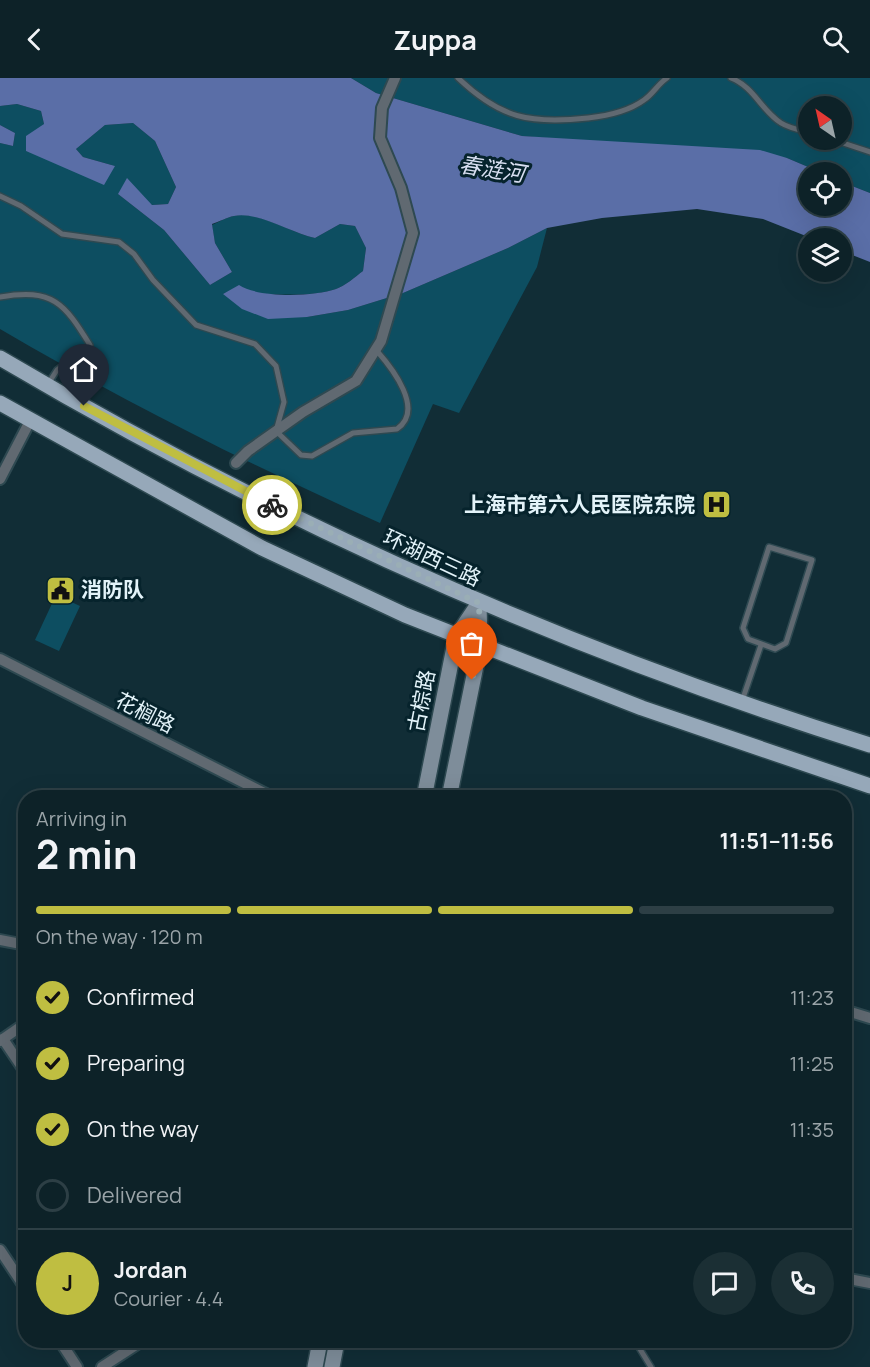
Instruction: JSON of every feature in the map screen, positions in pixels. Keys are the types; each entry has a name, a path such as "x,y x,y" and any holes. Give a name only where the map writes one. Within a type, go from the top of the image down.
{"main road":[{"name":"环湖西三路","path":"0,358 174,456 325,531 479,603 742,702 870,745"},
{"path":"0,404 262,548 456,637 642,708 870,786"}],"street":[{"path":"236,463 276,431 356,381 379,346 413,233 401,188 380,138 382,108 395,78"},
{"path":"0,479 30,421"},
{"path":"450,790 480,646 479,603"},
{"name":"古棕路","path":"426,790 456,637 479,603"},
{"name":"花榈路","path":"0,659 258,790"},
{"path":"0,940 18,943"},
{"path":"852,1012 870,1018"},
{"path":"18,1028 1,1040 18,1062"},
{"path":"0,1250 18,1276"},
{"path":"852,1280 870,1283"},
{"path":"65,1348 77,1367"},
{"path":"102,1367 131,1348"},
{"path":"315,1367 319,1348"},
{"path":"332,1367 336,1348"}],"lane":[{"path":"458,78 495,108 519,117 551,122 600,117 631,107 645,100 667,78"},
{"path":"730,78 742,82 781,123 798,129"},
{"path":"852,146 870,152"},
{"path":"0,196 21,206 62,234 119,242 134,254 153,280 196,325 255,344 276,366 284,402 276,431 301,456 312,456 353,433 396,429 407,418 407,402 395,371 379,346"},
{"path":"0,297 35,293 48,296 72,316 90,345 57,369 48,386"},
{"path":"769,547 812,560 786,643 775,649 761,645 748,639 743,628 769,547"},
{"path":"742,702 761,645"},
{"path":"639,1348 651,1367"}],"shaded area":[{"path":"351,78 870,78 870,193 852,186 852,162 798,163 787,158 522,136 376,93"},
{"path":"17,104 41,111 44,124 26,151 115,166 83,157 76,149 105,125 133,123 155,141 176,187 168,204 152,205 118,194 164,230 210,285 232,272 215,243 212,225 226,218 253,216 315,238 340,224 355,226 366,248 363,271 339,288 295,295 223,293 307,317 348,310 403,293 508,248 547,228 537,267 459,413 433,404 380,523 187,431 93,382 0,329 0,143 13,146 15,133 0,125 0,106"},
{"path":"56,595 80,606 59,651 35,640"}],"water":[{"name":"春涟河","path":"0,78 351,78 376,93 522,136 760,150 798,163 798,216 852,216 852,186 870,193 870,262 852,255 852,228 798,228 798,233 763,219 697,209 602,218 547,228 508,248 403,293 348,310 307,317 268,319 242,309 223,294 239,285 259,292 286,295 314,294 339,288 363,271 366,248 355,226 340,224 315,238 264,219 243,215 229,217 212,224 215,243 232,272 210,285 164,230 118,194 127,178 152,205 168,204 176,187 155,141 133,123 105,125 76,149 83,157 115,166 104,185 26,151 26,136 44,124 41,111 17,104 0,106"},
{"path":"0,125 15,133 13,146 0,143"}],"way so far":[{"path":"272,505 479,603 480,646 472,680"}],"place":[{"name":"上海市第六人民医院东院","path":"716,505"},
{"name":"消防队","path":"60,590"}],"route":[{"path":"84,406 174,456 272,505"}]}
